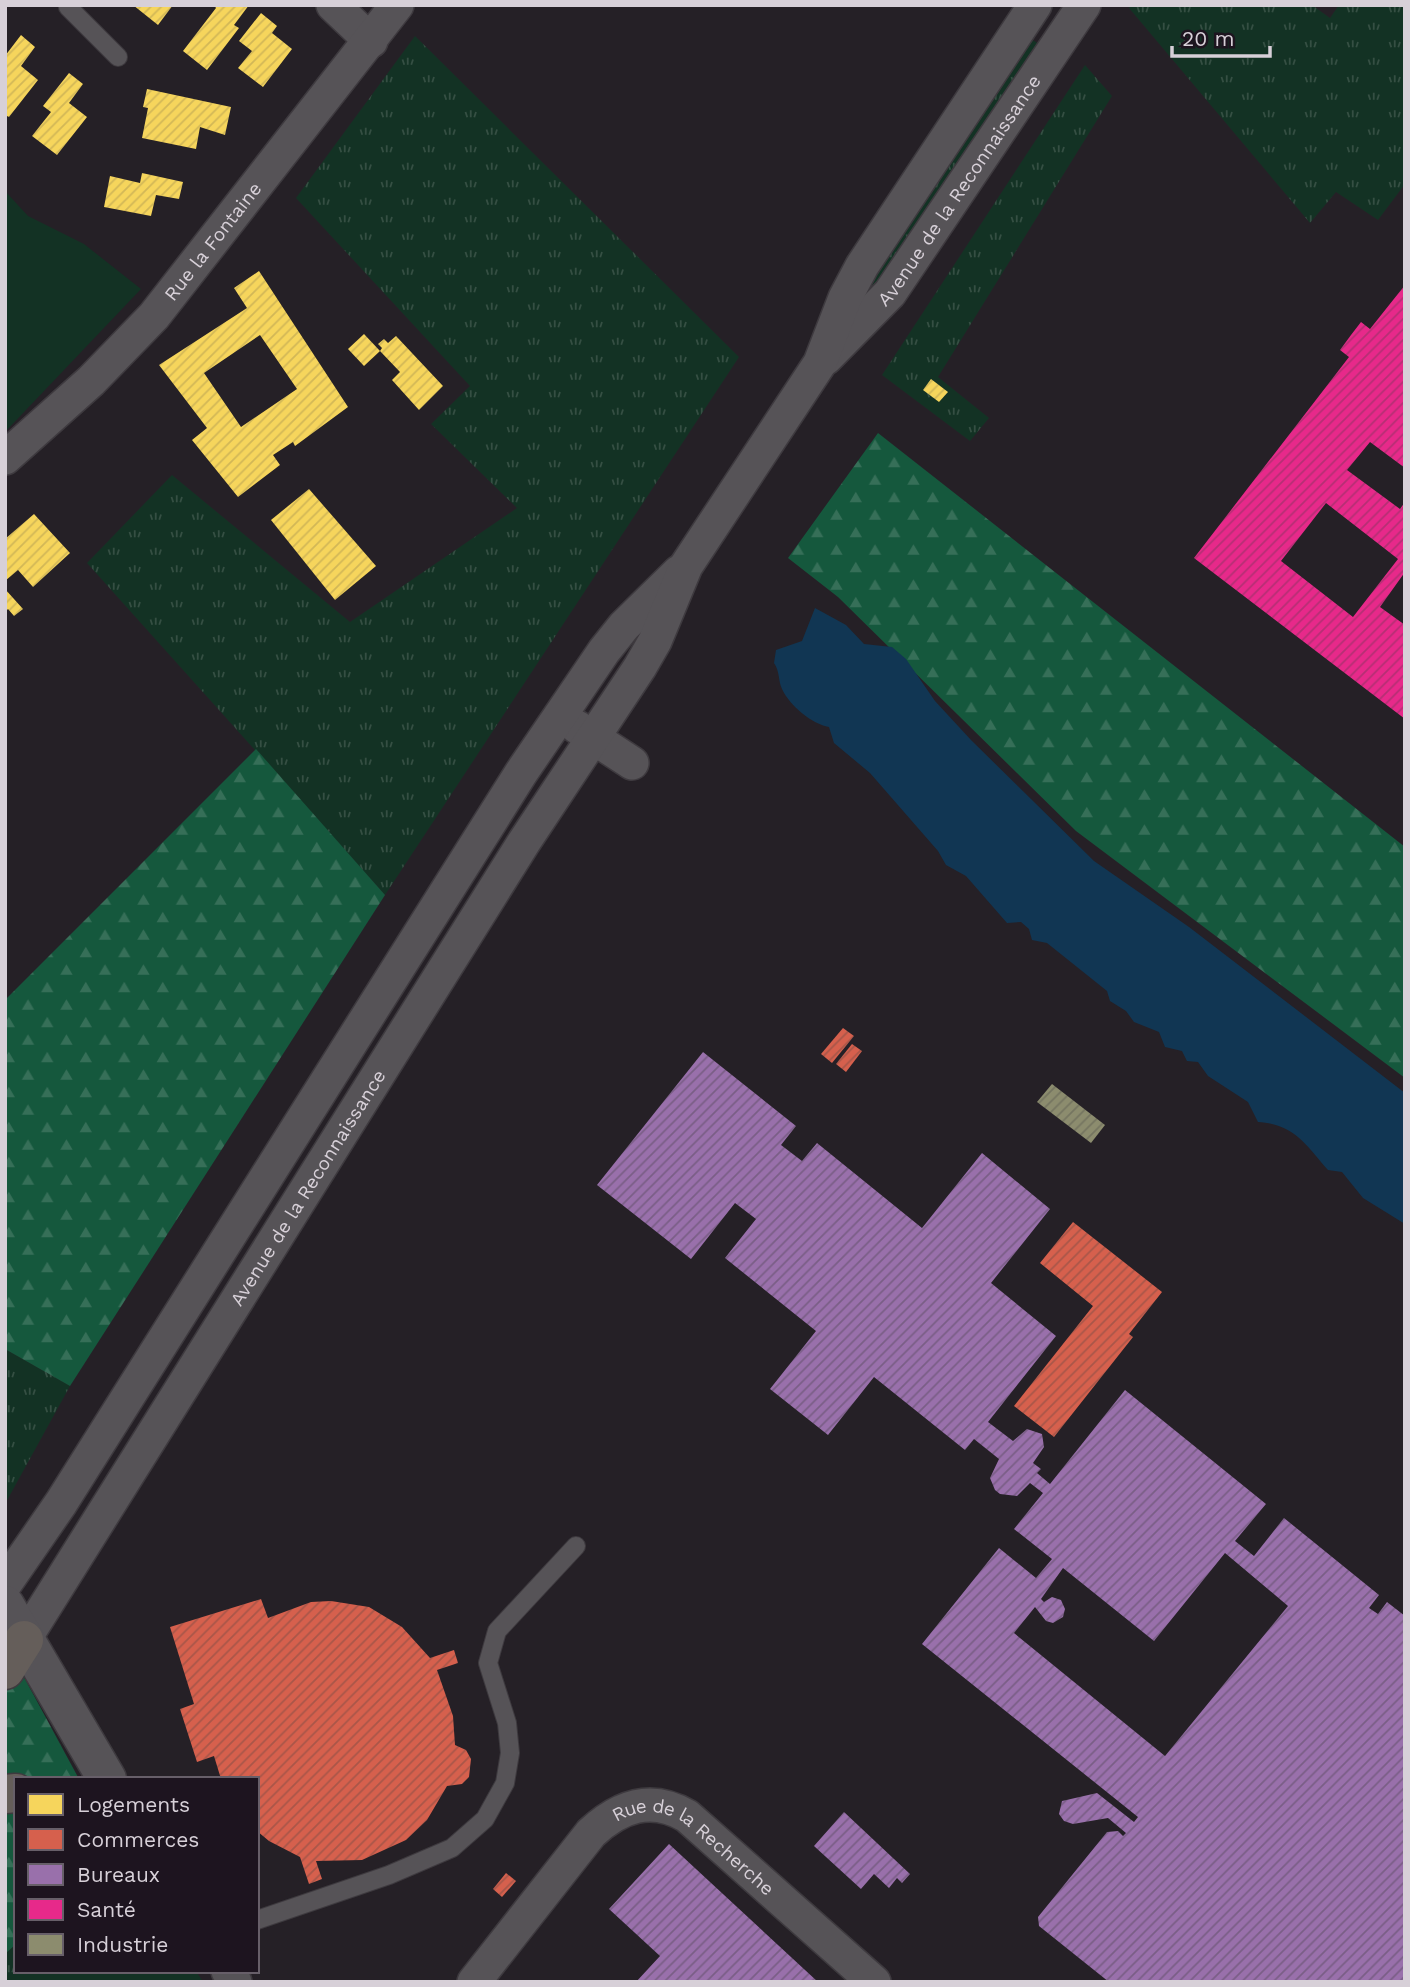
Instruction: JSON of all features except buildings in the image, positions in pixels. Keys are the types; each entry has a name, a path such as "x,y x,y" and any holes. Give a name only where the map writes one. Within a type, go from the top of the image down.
{"street":[{"path":"333,5 371,41"},
{"name":"Rue la Fontaine","path":"5,458 91,381 154,316 397,5"},
{"name":"Avenue de la Reconnaissance","path":"820,363 845,298 862,266 1035,5"},
{"name":"Avenue de la Reconnaissance","path":"15,1655 482,910 655,641 686,566 820,363 891,293 1084,5"},
{"name":"Avenue de la Reconnaissance","path":"5,1584 61,1503 560,716 624,626 686,566"},
{"path":"560,716 632,763"},
{"path":"5,1605 15,1655 106,1777"},
{"name":"Rue de la Recherche","path":"474,1982 591,1833 611,1815 649,1804 675,1809 687,1815 874,1982"}],"lane":[{"path":"67,6 118,57"},
{"path":"259,1919 389,1875 452,1848 485,1819 505,1783 510,1753 507,1723 488,1662 490,1647 497,1631 576,1546"}],"green space":[{"path":"1131,5 1312,5 1330,18 1339,5 1405,5 1405,184 1378,220 1336,192 1310,223 1129,8"},
{"path":"1025,35 1045,48 863,305 870,267"},
{"path":"415,36 739,357 385,895 87,563 172,475 350,622 517,508 431,424 470,386 296,198"},
{"path":"1085,65 1112,96 938,377 989,418 970,441 882,375"},
{"path":"5,191 28,216 84,244 141,289 5,432"},
{"path":"878,433 1405,847 1405,1078 1076,831 838,597 788,558"},
{"path":"256,749 385,895 70,1386 5,1349 5,1000"},
{"path":"5,1349 70,1386 5,1504"},
{"path":"5,1642 78,1777 14,1777 14,1946 5,1954"},
{"path":"14,1946 14,1973 197,1973 203,1982 5,1982 5,1954"}],"water":[{"path":"815,608 846,625 864,644 892,647 906,659 935,701 971,740 1094,861 1189,927 1405,1093 1405,1224 1363,1198 1342,1172 1328,1170 1306,1144 1290,1131 1258,1122 1248,1102 1208,1076 1198,1062 1187,1061 1182,1051 1165,1047 1159,1032 1134,1022 1126,1011 1110,1001 1107,991 1047,943 1032,940 1029,929 1021,922 1007,923 966,876 946,865 938,851 870,773 834,743 829,727 802,713 790,702 782,689 774,663 776,650 802,641"}]}
